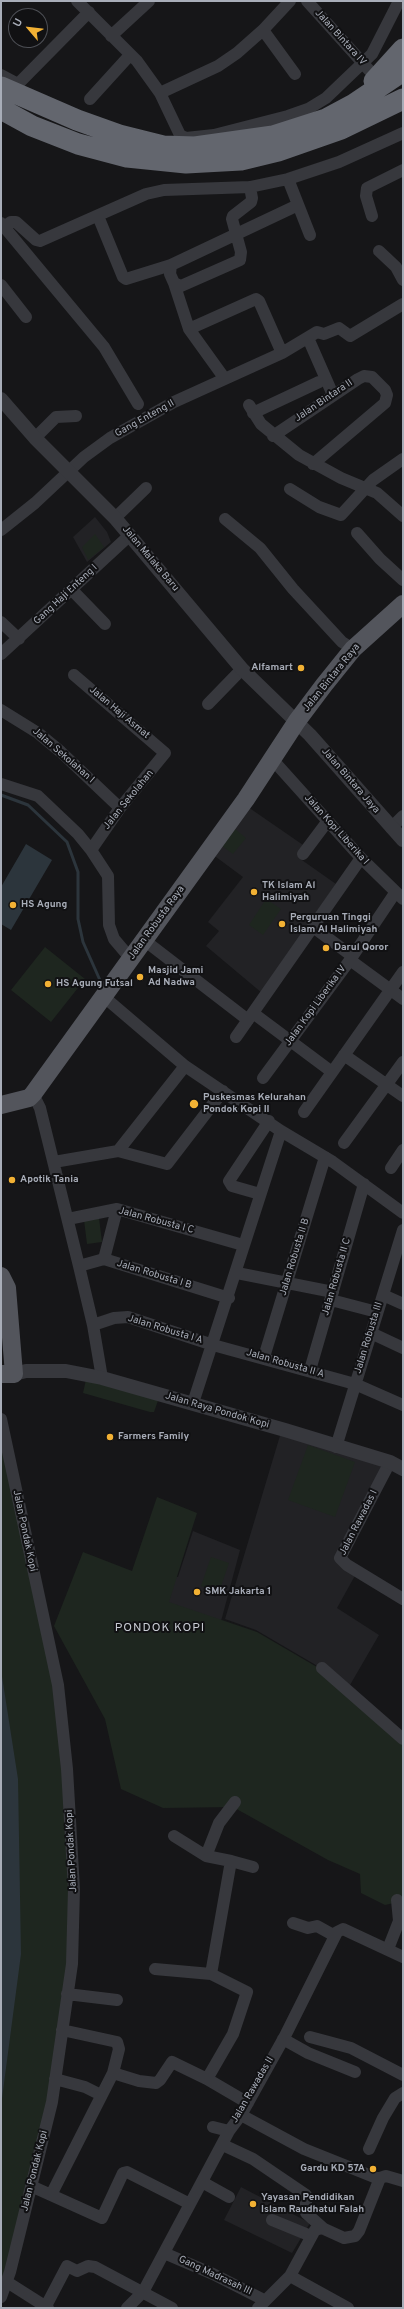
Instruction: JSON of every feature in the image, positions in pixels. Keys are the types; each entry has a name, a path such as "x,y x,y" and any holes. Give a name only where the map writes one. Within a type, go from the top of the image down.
{"highway":[{"path":"354,104 403,49"},
{"path":"1,87 119,136 171,146 195,147 273,136 326,120 354,104 403,71"},
{"path":"317,136 403,82"},
{"path":"1,109 32,126 78,144 127,157 186,163 241,160 278,151 317,136 342,129 403,99"}],"main road":[{"name":"Jalan Bintara Raya","path":"297,721 353,649 403,604"},
{"name":"Jalan Robusta Raya","path":"33,1094 246,799 297,721"},
{"path":"1,1104 28,1098 33,1094"},
{"path":"1,1276 7,1288 11,1367"}],"street":[{"path":"77,1 130,56 137,61 160,93 180,135 186,138 214,134 308,109 326,98 372,54 399,1"},
{"path":"111,36 149,1"},
{"path":"160,93 218,66 237,53 263,30 290,1"},
{"name":"Jalan Bintara IV","path":"314,4 374,76"},
{"path":"1,75 18,84 89,12"},
{"path":"263,30 294,74"},
{"path":"90,99 130,56"},
{"path":"138,404 104,347 4,229 11,222 16,222 36,240 40,240 146,194 164,190 250,187 288,179 339,162 403,133"},
{"path":"372,216 366,196 367,188 403,170"},
{"path":"288,179 310,234"},
{"path":"174,283 181,286 240,260 241,252 233,216 251,202 252,198 250,187"},
{"path":"98,216 124,278 171,265 298,205"},
{"path":"379,251 396,267 403,280"},
{"path":"171,265 170,274 189,329 225,379"},
{"path":"1,286 26,317"},
{"path":"189,329 256,299 259,301 282,353"},
{"name":"Gang Enteng II","path":"1,530 69,472 84,457 110,438 174,402 282,353 317,332 324,334 339,328 350,336 403,304"},
{"path":"308,338 333,395"},
{"name":"Jalan Bintara II","path":"273,436 333,395 364,376 372,377 387,395 385,403 313,464"},
{"path":"319,382 251,409 273,436 313,464 377,493 403,516"},
{"name":"Jalan Malaka Baru","path":"1,399 35,438 115,518 242,669 297,721"},
{"path":"35,438 56,417 76,416"},
{"path":"290,489 319,507 342,515 373,480 403,459"},
{"path":"115,518 146,488"},
{"path":"225,519 260,548 293,589 342,642 353,649"},
{"path":"357,533 380,559 403,580"},
{"name":"Gang Haji Enteng I","path":"1,654 130,535"},
{"path":"72,590 105,624"},
{"path":"1,622 19,639"},
{"path":"208,704 242,669"},
{"name":"Jalan Haji Asmat","path":"74,675 164,750"},
{"name":"Jalan Sekolahan I","path":"1,710 38,734 61,752 120,808"},
{"name":"Jalan Bintara Jaya","path":"297,721 403,840"},
{"name":"Jalan Sekolahan","path":"91,850 120,808 164,756 164,750"},
{"name":"Jalan Kopi Liberika I","path":"272,759 327,822 399,896"},
{"path":"1,784 38,796 78,834 91,850 108,876 109,925 114,939 131,958"},
{"path":"391,828 403,816"},
{"path":"303,854 327,822"},
{"path":"236,1037 361,858"},
{"name":"Jalan Kopi Liberika IV","path":"263,1078 351,958 399,896"},
{"path":"313,927 403,999"},
{"path":"144,940 250,1016 290,1041 332,1072"},
{"path":"304,1112 403,972"},
{"path":"106,993 185,1066 269,1121 281,1131 326,1157 403,1214"},
{"path":"344,1055 403,1096"},
{"path":"344,1143 403,1062"},
{"path":"118,1151 185,1066"},
{"path":"54,1162 118,1151 162,1164 169,1162 223,1091"},
{"path":"33,1094 40,1108 68,1219 93,1325 102,1378"},
{"path":"260,1194 232,1186 229,1181 269,1121"},
{"path":"193,1404 214,1345 237,1273 243,1245 281,1131"},
{"path":"391,1168 403,1150"},
{"name":"Jalan Robusta II B","path":"264,1357 326,1157"},
{"name":"Jalan Robusta II C","path":"310,1370 364,1184"},
{"path":"104,1259 118,1209"},
{"name":"Jalan Robusta I C","path":"68,1219 118,1209 243,1245"},
{"name":"Jalan Robusta III","path":"336,1447 403,1230"},
{"name":"Jalan Robusta I B","path":"79,1266 104,1259 229,1298"},
{"path":"237,1273 332,1296 377,1312"},
{"path":"383,1295 403,1304"},
{"name":"Jalan Robusta I A","path":"93,1325 114,1318 128,1317 214,1345"},
{"path":"371,1333 403,1348"},
{"name":"Jalan Robusta II A","path":"214,1345 264,1357 355,1384 403,1405"},
{"name":"Jalan Raya Pondok Kopi","path":"11,1367 66,1371 102,1378 390,1462 403,1469"},
{"name":"Jalan Pondak Kopi","path":"1,1419 58,1686 67,1769 74,1888 72,1964 52,2102 7,2282 1,2297"},
{"name":"Jalan Rawadas I","path":"390,1462 340,1558 347,1566 403,1599"},
{"path":"322,1668 403,1739"},
{"path":"206,1856 219,1823 235,1802"},
{"path":"174,1836 206,1856 252,1867"},
{"path":"211,1974 231,1861"},
{"path":"388,1949 399,1921 397,1900"},
{"path":"293,1923 308,1928 317,1926 335,1936 340,1929 343,1929 403,1957"},
{"name":"Jalan Rawadas II","path":"127,2308 144,2292 223,2145 228,2132 241,2115 283,2039 335,1936"},
{"path":"155,1969 211,1974 247,1992 233,2034 207,2079"},
{"path":"67,1994 117,2000"},
{"path":"51,2195 113,2073 119,2049 117,2042 62,2030"},
{"path":"310,2038 351,2048 403,2075"},
{"path":"283,2039 308,2053 355,2072"},
{"path":"113,2073 139,2081 156,2083 160,2080 172,2062 207,2079 248,2103"},
{"path":"55,2079 85,2087 101,2095"},
{"path":"369,2150 383,2118 396,2098 403,2093"},
{"path":"241,2115 304,2149 379,2179"},
{"path":"212,2127 228,2132"},
{"path":"223,2145 253,2159 306,2195 306,2213 324,2229 344,2238 355,2236 359,2231 379,2179 383,2176 403,2181"},
{"path":"31,2186 102,2218 123,2173 127,2172 190,2204"},
{"path":"202,2182 229,2197"},
{"path":"272,2220 311,2236"},
{"path":"261,2304 290,2276 315,2230 324,2229"},
{"name":"Gang Madrasah III","path":"164,2253 213,2274 261,2304"},
{"path":"7,2282 47,2307 67,2266 77,2271 88,2266 95,2267 172,2308"},
{"path":"290,2276 348,2308"}],"shaded area":[{"path":"95,517 107,532 111,542 87,562 73,537"},
{"path":"95,534 104,547 88,560 82,547"},
{"path":"248,807 306,847 299,858 336,884 262,993 206,946 219,931 208,922 243,877 212,854"},
{"path":"235,829 246,838 233,854 222,846"},
{"name":"HS Agung","path":"26,844 52,860 11,930 1,924 1,887"},
{"path":"266,899 281,909 263,935 249,925"},
{"name":"HS Agung Futsal","path":"45,947 85,979 51,1022 11,990"},
{"path":"99,1218 102,1242 87,1244 84,1220"},
{"path":"87,1375 160,1395 154,1412 83,1393"},
{"path":"1,1419 58,1685 74,1889 55,2079 1,2296"},
{"path":"282,1429 387,1466 338,1559 357,1572 337,1608 379,1635 350,1685 256,1630 225,1619"},
{"path":"308,1445 355,1462 335,1517 288,1500"},
{"path":"157,1497 197,1513 169,1602 257,1632 334,1677 403,1743 403,1901 385,1905 361,1893 360,1874 328,1860 233,1807 163,1808 121,1789 105,1719 54,1626 83,1552 132,1571"},
{"name":"SMK Jakarta 1","path":"193,1531 240,1550 220,1625 160,1606 170,1575 178,1577"},
{"path":"211,1557 229,1563 219,1592 201,1586"},
{"path":"1,1670 18,1779 21,1954 1,2106"},
{"name":"Yayasan Pendidikan Islam Raudhatul Falah","path":"241,2187 310,2223 292,2253 224,2220"}],"waterway":[{"path":"1,795 28,805 67,842 78,872 78,919 83,942 103,987"}],"place":[{"name":"Alfamart","path":"301,668"},
{"name":"TK Islam Al Halimiyah","path":"254,892"},
{"name":"HS Agung","path":"13,905"},
{"name":"Perguruan Tinggi Islam Al Halimiyah","path":"282,924"},
{"name":"Darul Qoror","path":"326,948"},
{"name":"Masjid Jami Ad Nadwa","path":"140,977"},
{"name":"HS Agung Futsal","path":"48,984"},
{"name":"Puskesmas Kelurahan Pondok Kopi II","path":"194,1104"},
{"name":"Apotik Tania","path":"12,1180"},
{"name":"Farmers Family","path":"110,1437"},
{"name":"SMK Jakarta 1","path":"197,1592"},
{"name":"Gardu KD 57A","path":"373,2169"},
{"name":"Yayasan Pendidikan Islam Raudhatul Falah","path":"253,2204"}],"district":[{"name":"PONDOK KOPI","path":"160,1629"}]}
